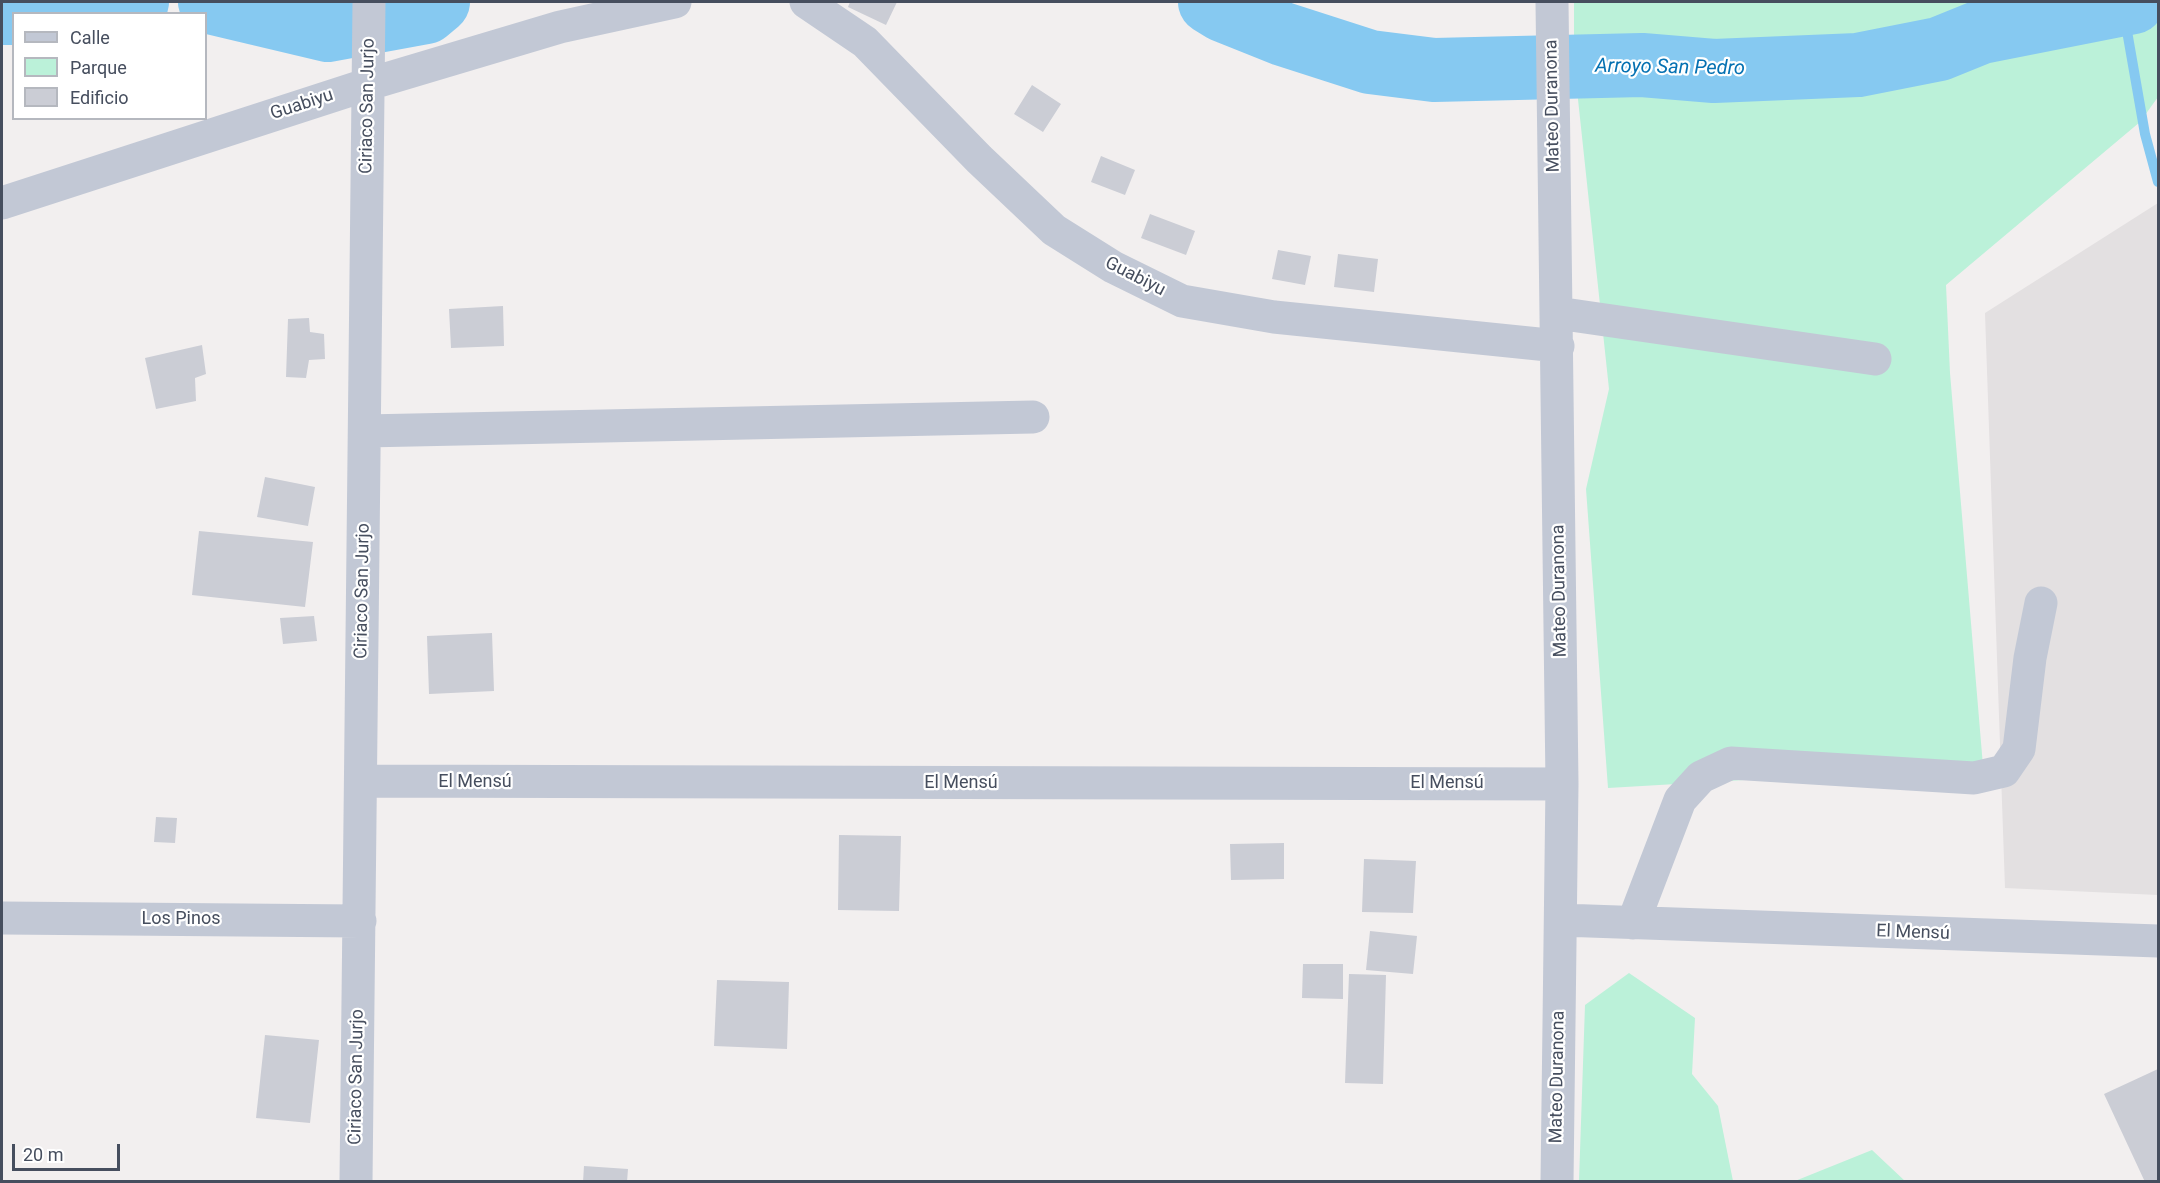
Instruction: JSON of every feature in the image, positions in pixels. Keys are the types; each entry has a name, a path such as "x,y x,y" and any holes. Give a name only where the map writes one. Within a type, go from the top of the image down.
{"street":[{"name":"Ciriaco San Jurjo","path":"356,1182 369,2"},
{"name":"Guabiyu","path":"2,203 369,84 560,27 675,2"},
{"name":"Guabiyu","path":"806,2 865,42 979,159 1054,230 1113,267 1182,301 1274,317 1558,346"},
{"name":"Mateo Duranona","path":"1552,12 1562,784 1557,1182"},
{"path":"1557,313 1875,359"},
{"path":"365,431 1033,417"},
{"path":"1633,923 1680,800 1701,777 1731,764 1974,777 2004,771 2019,749 2030,658 2041,603"},
{"name":"El Mensú","path":"361,781 1562,784"},
{"name":"Los Pinos","path":"2,918 360,921"},
{"name":"El Mensú","path":"1561,920 2158,941"}],"shaded area":[{"path":"2158,203 2158,895 2005,888 1985,313"}],"green space":[{"path":"1574,2 2158,2 2158,97 2140,122 1946,285 1950,373 1983,766 1608,788 1586,489 1609,389 1574,62"},
{"path":"1629,973 1695,1018 1692,1074 1718,1106 1733,1181 1579,1181 1585,1005"},
{"path":"1872,1150 1905,1181 1795,1181"}],"building":[{"path":"850,2 897,2 886,25 848,7"},
{"path":"1032,85 1061,104 1043,132 1014,114"},
{"path":"1101,156 1135,170 1125,195 1091,182"},
{"path":"1150,214 1195,231 1186,255 1141,238"},
{"path":"1278,250 1311,256 1305,285 1272,279"},
{"path":"1338,254 1378,259 1374,292 1334,287"},
{"path":"503,306 504,346 451,348 449,309"},
{"path":"309,318 310,332 324,334 325,359 309,360 306,378 286,377 288,319"},
{"path":"202,345 206,374 195,378 196,401 156,409 145,358"},
{"path":"265,477 315,487 308,526 257,517"},
{"path":"199,531 313,542 305,607 192,595"},
{"path":"314,616 317,641 283,644 280,618"},
{"path":"492,633 494,691 429,694 427,636"},
{"path":"156,817 177,818 175,843 154,842"},
{"path":"839,835 901,836 899,911 838,910"},
{"path":"1284,843 1284,879 1231,880 1230,844"},
{"path":"1364,859 1416,861 1413,913 1362,912"},
{"path":"1370,931 1417,936 1413,974 1366,970"},
{"path":"1303,964 1343,964 1343,999 1302,998"},
{"path":"1349,974 1386,975 1383,1084 1345,1083"},
{"path":"717,980 789,982 787,1049 714,1046"},
{"path":"265,1035 319,1040 310,1123 256,1118"},
{"path":"2158,1069 2158,1182 2145,1182 2104,1094"},
{"path":"584,1166 628,1169 627,1182 583,1182"}],"waterway":[{"name":"Arroyo San Pedro","path":"102,12 137,2"},
{"name":"Arroyo San Pedro","path":"210,2 328,30 426,12 438,2"},
{"name":"Arroyo San Pedro","path":"1210,2 1223,10 1283,34 1370,62 1434,70 1642,65 1714,71 1858,65 1939,49 1981,32 2133,2"},
{"path":"2128,3 2127,31 2145,134 2158,182"},
{"name":"Arroyo San Pedro","path":"2,13 12,13"}]}
